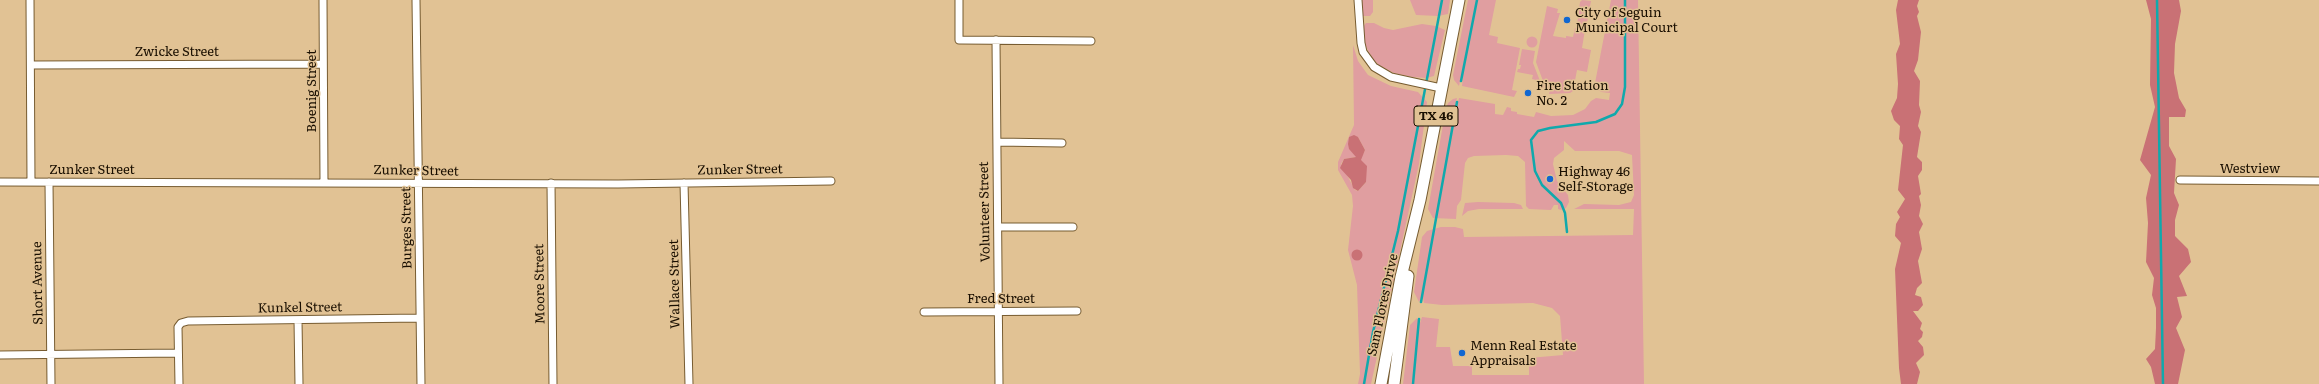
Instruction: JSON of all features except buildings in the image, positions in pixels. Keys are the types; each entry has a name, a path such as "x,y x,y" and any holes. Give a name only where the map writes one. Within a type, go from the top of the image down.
{"main road":[{"name":"Sam Flores Drive","path":"1394,384 1413,232 1459,0"},
{"name":"Sam Flores Drive","path":"1381,384 1401,277 1413,232"}],"street":[{"path":"30,0 31,182"},
{"name":"Boenig Street","path":"323,0 324,182"},
{"name":"Burges Street","path":"416,0 421,384"},
{"path":"959,0 959,40 1091,41"},
{"path":"1358,0 1360,43 1366,56 1374,67 1391,77 1441,88"},
{"name":"Volunteer Street","path":"996,40 999,384"},
{"name":"Zwicke Street","path":"31,65 323,64"},
{"path":"997,142 1062,143"},
{"name":"Westview","path":"2180,180 2319,181"},
{"name":"Zunker Street","path":"0,182 684,183 831,181"},
{"name":"Short Avenue","path":"49,182 51,384"},
{"name":"Moore Street","path":"551,183 553,384"},
{"name":"Wallace Street","path":"684,183 689,384"},
{"path":"998,227 1073,227"},
{"name":"Fred Street","path":"924,312 1077,311"},
{"name":"Kunkel Street","path":"178,352 178,327 181,323 188,321 420,318"},
{"path":"298,320 299,384"},
{"path":"0,355 178,352 179,384"}],"shaded area":[{"path":"1361,0 1373,0 1373,12 1370,16 1362,16"},
{"path":"1410,0 1450,0 1448,14 1438,16 1416,15"},
{"path":"1468,0 1496,0 1489,35 1498,37 1497,43 1520,48 1512,90 1517,91 1514,97 1462,86 1463,77 1461,77 1459,86 1454,80 1453,75"},
{"path":"1582,0 1591,1 1586,28 1577,26 1580,2"},
{"path":"1611,0 1638,0 1644,384 1403,384 1410,325 1417,318 1420,323 1422,317 1439,319 1436,347 1450,347 1453,366 1472,366 1472,375 1529,375 1529,358 1563,355 1560,316 1552,308 1533,303 1442,305 1424,303 1423,298 1421,298 1419,302 1414,292 1422,237 1427,231 1441,227 1455,227 1463,229 1464,237 1633,235 1634,209 1574,209 1584,204 1619,205 1631,202 1634,195 1632,155 1619,151 1575,151 1564,141 1564,150 1554,158 1553,164 1557,181 1568,195 1569,202 1566,208 1561,210 1558,209 1558,205 1554,205 1551,210 1529,209 1526,206 1525,162 1518,156 1506,155 1474,156 1468,158 1465,163 1461,200 1457,206 1456,219 1433,218 1428,209 1446,108 1448,103 1453,99 1457,98 1455,105 1457,106 1459,98 1495,104 1495,114 1503,115 1507,107 1511,108 1511,111 1517,112 1517,114 1534,117 1536,112 1551,116 1573,115 1585,109 1591,101 1596,98 1609,100 1610,93 1601,92 1596,88 1595,83"},
{"path":"1898,0 1919,0 1917,6 1919,12 1917,16 1921,32 1918,60 1914,71 1920,81 1919,105 1921,112 1918,126 1921,132 1917,157 1922,162 1922,170 1918,176 1921,194 1919,196 1921,205 1919,216 1923,224 1919,232 1922,249 1918,261 1922,283 1917,288 1915,295 1921,297 1923,305 1918,311 1913,311 1922,323 1920,329 1923,332 1922,337 1918,341 1923,347 1924,355 1916,363 1920,372 1917,384 1901,384 1899,368 1895,269 1901,243 1895,236 1896,224 1900,217 1897,212 1905,199 1898,190 1903,145 1899,139 1900,126 1894,120 1891,111 1897,98 1898,84 1896,54 1900,44 1896,10"},
{"path":"2146,0 2179,0 2181,11 2175,44 2174,73 2179,98 2186,110 2185,117 2169,117 2169,146 2176,159 2174,193 2179,205 2175,220 2175,236 2188,249 2191,262 2179,276 2187,296 2177,297 2182,317 2176,328 2185,350 2178,384 2155,384 2151,367 2146,359 2155,349 2156,308 2152,295 2154,278 2146,262 2148,223 2146,198 2151,175 2140,160 2155,107 2150,85 2151,19"},
{"path":"1547,6 1558,9 1557,13 1560,13 1553,36 1566,38 1566,36 1573,37 1575,28 1585,30 1582,48 1591,50 1587,72 1577,70 1573,91 1570,93 1549,94 1550,89 1542,88 1543,81 1536,62"},
{"path":"1366,23 1374,23 1384,28 1393,30 1422,24 1436,26 1445,30 1434,76 1426,78 1413,77 1394,73 1379,65 1373,59 1365,45 1363,27"},
{"path":"1530,37 1534,37 1536,38 1536,46 1530,47 1527,44 1527,40"},
{"path":"1353,45 1358,61 1368,75 1391,86 1418,92 1427,102 1419,164 1371,384 1358,384 1360,374 1357,285 1348,250 1353,206 1352,195 1338,170 1338,162 1354,125","holes":["1358,137 1365,150 1360,160 1366,166 1366,182 1358,191 1355,190 1341,164 1344,159 1356,157"]},
{"path":"1522,49 1535,51 1533,63 1540,81 1532,79 1533,75 1517,72 1521,65 1519,65"},
{"path":"1354,135 1358,137 1365,150 1361,160 1367,166 1366,182 1358,191 1353,188 1351,180 1340,168 1344,159 1356,157 1349,149 1348,144 1349,137"},
{"path":"1465,203 1514,203 1521,205 1523,209 1479,209 1468,211 1462,216"},
{"path":"1355,250 1359,250 1361,251 1361,259 1355,260 1352,257 1352,253"}],"waterway":[{"path":"1364,384 1373,332 1398,231 1442,0"},
{"path":"1461,81 1477,0"},
{"path":"1567,232 1565,213 1561,203 1542,185 1535,171 1531,140 1538,131 1596,122 1615,114 1622,104 1625,87 1625,0"},
{"path":"2157,0 2163,384"},
{"path":"1421,302 1457,102"},
{"path":"1413,384 1419,319"}],"place":[{"name":"City of Seguin Municipal Court","path":"1567,20"},
{"name":"Fire Station No. 2","path":"1528,93"},
{"name":"Highway 46 Self-Storage","path":"1550,179"},
{"name":"Menn Real Estate Appraisals","path":"1462,353"}]}
